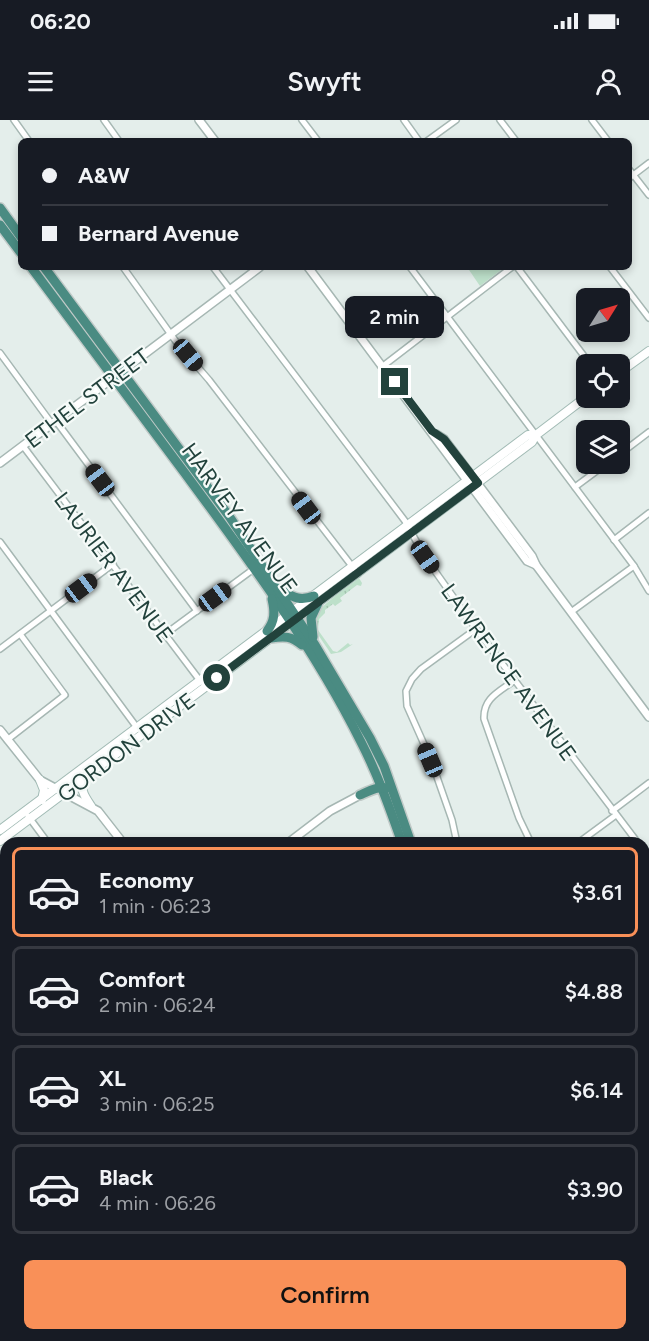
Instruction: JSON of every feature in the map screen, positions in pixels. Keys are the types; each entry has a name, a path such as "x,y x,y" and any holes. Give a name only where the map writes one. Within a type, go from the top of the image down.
{"highway":[{"path":"0,208 18,233"},
{"path":"0,225 18,249"},
{"name":"HARVEY AVENUE","path":"33,270 229,516 275,592 370,738 394,793 409,837"},
{"name":"HARVEY AVENUE","path":"46,270 117,374 255,568 275,592"},
{"path":"275,592 298,599 316,599 310,618 311,647 288,636 269,635 274,617 275,592"},
{"name":"HARVEY AVENUE","path":"311,647 373,766 400,837"},
{"path":"360,795 370,783 373,766"},
{"path":"360,795 382,787 394,793"},
{"path":"360,795 380,799 390,808"}],"main road":[{"path":"630,365 649,351"},
{"name":"GORDON DRIVE","path":"0,830 65,793 202,684 473,482 528,435 536,435 576,405"},
{"name":"GORDON DRIVE","path":"4,837 56,789 140,732"},
{"path":"88,776 82,786 91,806"},
{"path":"40,780 44,790 42,800"}],"street":[{"path":"14,120 28,138"},
{"path":"104,120 117,138"},
{"path":"199,120 213,138"},
{"path":"302,120 316,138"},
{"path":"404,120 417,138"},
{"path":"431,138 456,120"},
{"path":"500,120 514,138"},
{"path":"592,120 606,138"},
{"path":"632,176 649,163"},
{"path":"632,178 649,195"},
{"path":"125,270 172,335 355,570"},
{"name":"LAWRENCE AVENUE","path":"215,270 409,529 425,557 476,629 633,837"},
{"name":"ETHEL STREET","path":"0,463 256,270"},
{"path":"310,270 432,431 444,439 527,561 536,565 649,717"},
{"path":"412,270 634,566 649,591"},
{"path":"383,366 508,270"},
{"path":"519,270 582,354"},
{"path":"612,270 649,318"},
{"path":"0,353 197,611"},
{"path":"630,446 649,432"},
{"name":"LAURIER AVENUE","path":"23,446 202,684"},
{"path":"574,487 592,474"},
{"path":"614,540 649,513"},
{"path":"0,542 140,732"},
{"path":"0,649 113,564"},
{"path":"571,612 634,566"},
{"path":"164,635 255,568"},
{"path":"456,837 430,760 407,706 406,691 412,679 421,669 476,629"},
{"path":"7,740 65,696 20,634"},
{"path":"514,680 490,699 484,708 484,719 519,818 528,837"},
{"path":"0,730 40,780 91,806 118,837"},
{"path":"585,837 649,783"},
{"path":"296,837 330,811 360,795"},
{"path":"27,816 43,837"}],"green space":[{"path":"469,270 501,270 480,286"},
{"path":"359,578 361,586 357,585 340,598 342,601 325,610 319,619 318,630 333,651 337,652 348,643 353,644 341,652 331,654 317,633 314,619 326,604"}],"route":[{"path":"217,678 478,483 444,439 432,431 395,382"}]}
